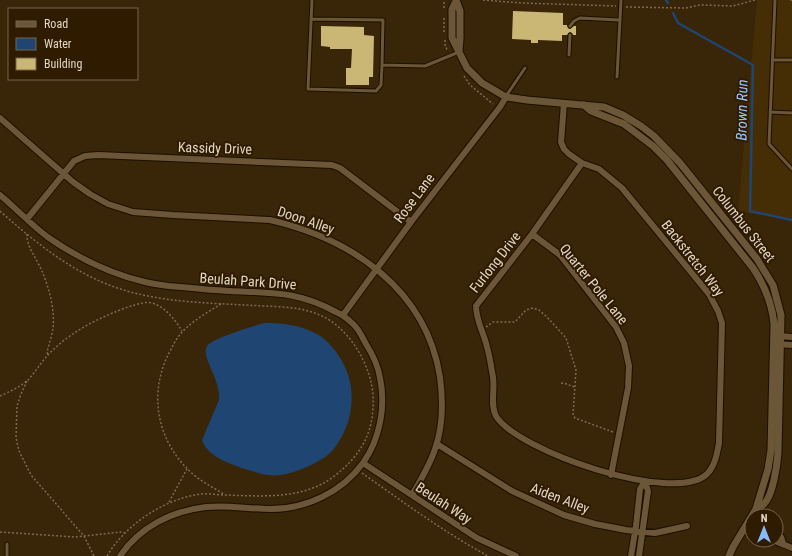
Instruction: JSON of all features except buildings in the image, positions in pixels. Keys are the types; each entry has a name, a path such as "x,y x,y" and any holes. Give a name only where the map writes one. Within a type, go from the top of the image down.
{"street":[{"path":"456,0 460,11 459,52"},
{"name":"Columbus Street","path":"459,52 468,68 482,83 506,96 527,100 584,105 591,111 624,124 653,146 667,160 762,281 768,294 773,312 778,336 778,345 768,469 756,508"},
{"name":"Rose Lane","path":"343,315 411,222 500,107 506,96"},
{"name":"Backstretch Way","path":"564,103 561,142 564,149 582,163 599,169 622,188 709,294 718,311 722,323 717,456 707,474 697,480 682,483 645,481"},
{"name":"Doon Alley","path":"0,118 64,174 96,198 108,204 133,212 270,220 285,223 337,243 363,259 377,270 405,297 419,316 429,336 438,364 442,390 441,418 437,444 435,452 412,495"},
{"name":"Kassidy Drive","path":"27,218 74,161 85,156 98,155 332,165 340,168 411,222"},
{"name":"Furlong Drive","path":"582,163 532,234 476,306 478,321 487,347 493,380 493,409 496,416 502,423 515,433 547,450 586,467 611,475 645,481"},
{"name":"Beulah Park Drive","path":"0,195 48,237 82,258 112,272 146,283 201,290 280,293 293,295 325,305 343,315 357,328 378,366 382,384 382,415 369,453 363,463 345,483 334,491 298,506 273,509 227,507 205,508 164,518 142,532 128,545 120,556"},
{"name":"Quarter Pole Lane","path":"532,234 560,255 616,327 624,343 629,366 628,383 611,475"},
{"path":"778,336 792,337"},
{"path":"778,345 792,345"},
{"name":"Aiden Alley","path":"437,444 512,491 564,515 595,524 638,532 655,533 687,526"},
{"name":"Beulah Way","path":"363,463 477,538 516,556"},
{"path":"639,556 638,532 640,489 645,481"},
{"name":"Columbus Street","path":"729,556 733,547 744,531"},
{"path":"631,556 638,532"}],"lane":[{"path":"311,19 383,20 381,85 376,91 308,89 311,19 312,0"},
{"path":"617,77 621,0"},
{"path":"776,0 769,144 792,168"},
{"path":"570,26 574,21 580,18 619,20"},
{"path":"569,55 570,35"},
{"path":"382,65 425,66 459,52"},
{"path":"773,60 792,60"},
{"path":"506,96 525,68"},
{"path":"770,112 792,113"},
{"path":"7,544 7,556"}],"path":[{"path":"0,211 65,263 93,278 127,291 152,297 189,302 291,308 309,311 325,317 353,342 362,356 369,373 373,389 374,405 366,438 362,448 348,464 418,513 488,556"},
{"path":"27,234 26,241 42,272 50,296 53,314 53,328 46,352 48,355"},
{"path":"150,302 152,297"},
{"path":"94,556 84,536 31,475 19,451 16,438 17,406 21,394 28,380 48,355 70,336 105,315 141,303 150,302 160,306 173,318 182,331"},
{"path":"221,304 203,315 182,331 172,348 164,363 159,380 158,416 172,449 187,468 195,476 226,495"},
{"path":"482,330 493,322 515,322 526,310 530,308 539,310 566,338 576,370 573,415 575,418 619,434"},
{"path":"0,396 28,380"},
{"path":"561,383 566,383 575,387"},
{"path":"168,502 187,468"},
{"path":"0,532 75,537 121,532 126,533"}],"shaded area":[{"path":"757,0 792,0 792,221 738,211"}],"water":[{"path":"264,323 285,324 317,334 332,347 341,359 351,385 352,397 349,420 345,431 332,451 322,459 308,466 281,475 262,474 225,461 213,455 202,440 219,400 218,386 207,360 207,346 217,339"}],"waterway":[{"name":"Brown Run","path":"673,13 678,23 753,65 750,211 792,220"}]}
